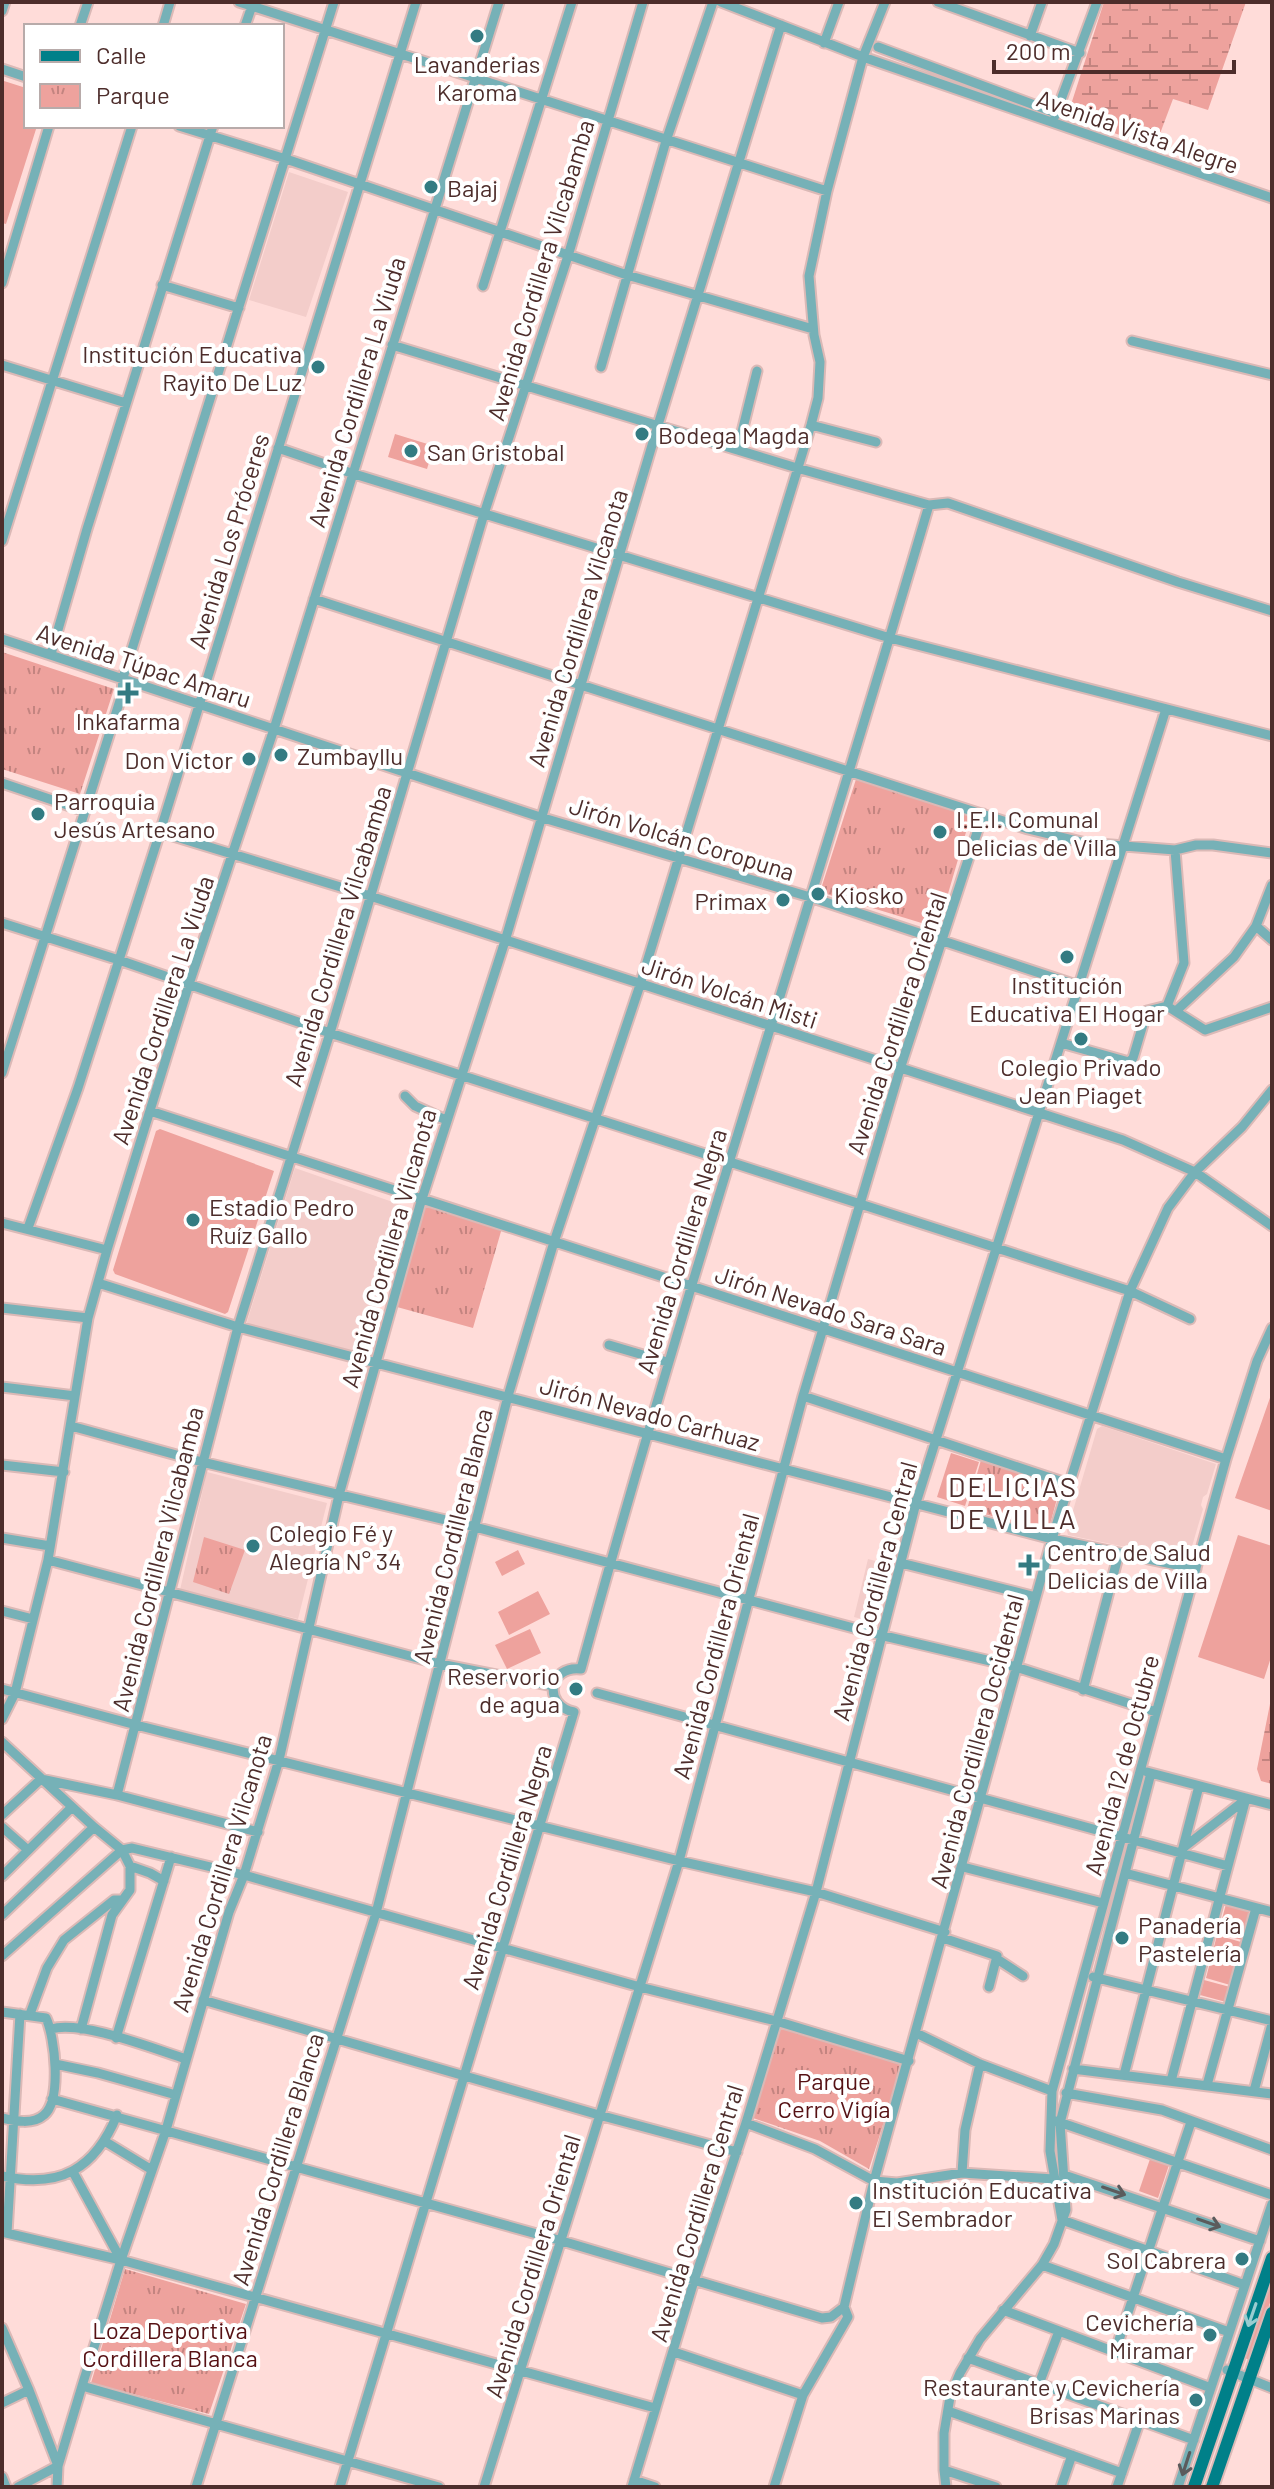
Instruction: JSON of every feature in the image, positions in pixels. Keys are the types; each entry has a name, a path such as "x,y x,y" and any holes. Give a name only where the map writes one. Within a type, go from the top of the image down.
{"main road":[{"path":"1194,2487 1272,2258"},
{"path":"1212,2487 1272,2313"}],"street":[{"path":"2,11 5,2"},
{"path":"81,24 88,2"},
{"path":"164,24 170,2"},
{"path":"239,2 827,191"},
{"path":"2,1073 122,694 123,678 334,2"},
{"name":"Avenida Los Próceres","path":"28,1228 78,1088 160,832 416,2"},
{"name":"Avenida Cordillera La Viuda","path":"2,1719 15,1693 48,1560 88,1318 107,1250 189,984 274,729 499,2"},
{"path":"483,286 572,2"},
{"name":"Avenida Cordillera Vilcabamba","path":"117,1795 238,1327 330,1033 484,514 568,256 643,2"},
{"path":"601,367 666,141 713,2"},
{"name":"Avenida Vista Alegre","path":"721,2 863,57 1054,118 1272,198"},
{"path":"824,43 839,2"},
{"name":"Avenida Cordillera Blanca","path":"196,2487 376,1913 508,1396 554,1242 640,985 811,425 818,398 820,362 813,329 809,276 827,191 863,57 885,2"},
{"path":"938,2 1080,53"},
{"path":"1030,36 1042,2"},
{"path":"878,47 1054,118 1097,2"},
{"path":"246,24 253,4"},
{"name":"Avenida Cordillera Vilcanota","path":"57,2487 58,2466 82,2386 166,2130 229,1912 244,1875 279,1760 339,1495 374,1362 446,1120 505,941 781,25"},
{"path":"2,69 24,76"},
{"path":"2,283 48,128"},
{"path":"2,541 131,128"},
{"path":"192,128 212,131 568,256 813,329"},
{"path":"51,654 162,285 212,131"},
{"path":"162,285 239,308"},
{"path":"1132,341 1272,375"},
{"path":"392,345 797,468 929,505 948,503 1272,611"},
{"path":"2,365 126,403"},
{"path":"738,448 757,371"},
{"path":"811,425 876,442"},
{"path":"278,448 890,638 1272,736"},
{"name":"Avenida Cordillera Negra","path":"340,2487 574,1712 559,1704 554,1686 561,1672 581,1669 667,1362 851,771 929,505"},
{"path":"314,599 1055,836 1086,843 1175,850 1213,845 1272,853"},
{"name":"Avenida Túpac Amaru","path":"2,639 274,729"},
{"name":"Avenida Cordillera Central","path":"633,2484 816,1892 916,1503 1166,709"},
{"name":"Jirón Volcán Coropuna","path":"274,729 540,817 810,897 1079,986"},
{"path":"2,797 4,783 85,811"},
{"name":"Avenida Cordillera Oriental","path":"484,2487 679,1861 803,1396 900,1069 983,814"},
{"name":"Jirón Volcán Misti","path":"160,832 370,896 1123,1140 1195,1172 1272,1226"},
{"path":"1166,1008 1184,963 1185,950 1175,850"},
{"path":"1061,1043 1129,1062 1133,1058 1147,1011 1166,1008 1234,957 1256,926 1272,885"},
{"path":"2,923 330,1033 1130,1291 1190,1319"},
{"path":"1256,926 1272,940"},
{"path":"1166,1008 1205,1030 1272,1007"},
{"name":"Avenida Cordillera Occidental","path":"774,2487 803,2395 848,2317 844,2307 874,2181 1052,1539 1130,1291 1168,1208 1195,1172 1271,1095"},
{"path":"405,1096 415,1106 446,1120"},
{"name":"Jirón Nevado Sara Sara","path":"150,1111 1226,1459"},
{"path":"2,1223 107,1250"},
{"name":"Jirón Nevado Carhuaz","path":"98,1283 238,1327 1052,1539 1196,1569"},
{"path":"2,1308 88,1318"},
{"name":"Avenida 12 de Octubre","path":"1062,2220 1049,2142 1052,2091 1226,1459 1257,1361 1272,1328"},
{"path":"609,1345 667,1362"},
{"path":"2,1387 75,1396"},
{"path":"803,1396 1069,1484"},
{"path":"71,1426 202,1462 475,1527 880,1635 1016,1667 1156,1712"},
{"path":"2,1465 64,1472"},
{"path":"2,1538 50,1546"},
{"path":"1083,1690 1119,1553"},
{"path":"48,1560 440,1664 554,1686"},
{"path":"901,1563 1036,1597"},
{"path":"2,1611 33,1619"},
{"path":"2,1689 406,1793 816,1892 997,1956 1023,1976"},
{"path":"597,1693 1228,1866"},
{"path":"2,1742 122,1850 130,1866 130,1890 112,1915 81,2029"},
{"path":"1140,1769 1272,1805"},
{"name":"Avenida 12 de Octubre","path":"946,2487 944,2433 954,2386 968,2358 1003,2310 1042,2265 1054,2244 1067,2204 1060,2123 1151,1773"},
{"path":"41,1779 117,1795 258,1832"},
{"path":"2,1815 41,1779"},
{"path":"1124,2075 1199,1786"},
{"path":"1182,1851 1246,1799"},
{"path":"1171,2081 1246,1799"},
{"path":"2,1876 72,1807"},
{"path":"2,1827 28,1850"},
{"path":"2,1915 94,1827"},
{"path":"2,1956 122,1850 132,1848 244,1875 640,1987 776,2021 909,2061"},
{"path":"116,2038 171,1857"},
{"path":"130,1866 164,1881"},
{"path":"963,1867 1103,1903"},
{"path":"1125,1873 1272,1912"},
{"path":"121,1900 114,1900 64,1940 25,2014 6,2177 4,2233 121,2260 655,2408"},
{"path":"1207,2085 1256,1908"},
{"path":"989,1987 997,1959"},
{"path":"1084,1975 1272,2022 1254,2091"},
{"path":"203,2000 737,2152"},
{"path":"2,2012 46,2018 51,2029 55,2064 52,2099 43,2116 30,2121 2,2118"},
{"path":"51,2029 59,2026 81,2029 186,2059"},
{"path":"916,2033 980,2064 1052,2091"},
{"path":"55,2064 176,2095"},
{"path":"962,2173 965,2130 980,2064"},
{"path":"1073,2069 1272,2094"},
{"path":"1066,2093 1162,2110 1272,2150"},
{"path":"52,2099 562,2241 822,2318 831,2317 844,2307"},
{"path":"6,2177 44,2180 73,2172 91,2159 106,2142 117,2115"},
{"path":"1049,2119 1272,2195"},
{"path":"1115,2352 1191,2122"},
{"path":"746,2123 815,2149 874,2181 897,2183 962,2173 1054,2179"},
{"path":"106,2142 152,2170"},
{"path":"73,2172 121,2260"},
{"path":"1064,2175 1257,2240"},
{"path":"1178,2487 1257,2240 1272,2204"},
{"path":"1062,2220 1245,2285"},
{"path":"1042,2265 1229,2332"},
{"path":"1003,2310 1211,2388"},
{"path":"2,2328 58,2466 18,2487"},
{"path":"1039,2384 1059,2331"},
{"path":"674,2352 803,2395"},
{"path":"968,2358 1194,2440"},
{"path":"1218,2367 1272,2388"},
{"path":"82,2386 439,2487"},
{"path":"2,2403 29,2390"},
{"path":"948,2411 1122,2473"},
{"path":"1117,2487 1140,2420"},
{"path":"1061,2487 1072,2455"},
{"path":"944,2470 996,2487"},
{"path":"2,2477 6,2487"},
{"path":"633,2484 655,2487"}],"shaded area":[{"path":"289,172 348,192 306,317 249,300"},
{"path":"295,1168 407,1207 361,1354 246,1325"},
{"path":"1102,1426 1216,1464 1207,1494 1203,1497 1203,1509 1188,1560 1068,1535 1097,1429"},
{"name":"Colegio Fé y Alegría N° 34","path":"207,1472 327,1503 298,1619 180,1590"},
{"path":"868,1559 891,1565 877,1623 854,1617"}],"green space":[{"path":"1104,2 1246,2 1208,110 1173,99 1155,147 1067,117"},
{"path":"4,81 24,87 24,128 36,128 6,224 2,223"},
{"name":"San Gristobal","path":"395,434 434,446 427,469 388,457"},
{"path":"2,652 114,689 80,794 2,769"},
{"path":"857,776 971,815 938,928 820,892"},
{"name":"Estadio Pedro Ruíz Gallo","path":"160,1129 274,1171 225,1314 115,1274 113,1270 156,1131"},
{"path":"426,1204 502,1228 473,1328 397,1307"},
{"path":"1272,1392 1272,1511 1235,1498"},
{"path":"951,1453 979,1462 965,1506 937,1497"},
{"path":"981,1460 1061,1484 1048,1532 967,1509"},
{"path":"1238,1535 1272,1546 1272,1654 1264,1679 1198,1657"},
{"path":"204,1537 245,1550 229,1594 193,1582"},
{"path":"518,1550 525,1564 502,1576 495,1562"},
{"path":"538,1591 550,1614 509,1635 498,1612"},
{"path":"530,1629 541,1653 507,1669 495,1645"},
{"path":"1272,1694 1272,1784 1261,1781 1257,1769"},
{"path":"1226,1904 1250,1910 1242,1940 1218,1934"},
{"path":"1217,1935 1241,1942 1230,1985 1206,1978"},
{"path":"1204,1980 1230,1987 1226,2002 1200,1995"},
{"name":"Parque Cerro Vigía","path":"779,2025 903,2062 869,2169 820,2141 753,2118"},
{"path":"1150,2159 1169,2165 1158,2198 1139,2191"},
{"path":"1272,2268 1272,2297 1250,2360 1242,2357"},
{"name":"Loza Deportiva Cordillera Blanca","path":"125,2269 246,2304 209,2414 91,2383"}],"place":[{"name":"Lavanderias Karoma","path":"477,36"},
{"name":"Bajaj","path":"431,187"},
{"name":"Institución Educativa Rayito De Luz","path":"318,367"},
{"name":"Bodega Magda","path":"642,434"},
{"name":"San Gristobal","path":"411,451"},
{"name":"Inkafarma","path":"128,693"},
{"name":"Zumbayllu","path":"281,755"},
{"name":"Don Victor","path":"249,759"},
{"name":"Parroquia Jesús Artesano","path":"38,814"},
{"name":"I.E.I. Comunal Delicias de Villa","path":"940,832"},
{"name":"Kiosko","path":"818,894"},
{"name":"Primax","path":"783,900"},
{"name":"Institución Educativa El Hogar","path":"1067,957"},
{"name":"Colegio Privado Jean Piaget","path":"1081,1039"},
{"name":"Estadio Pedro Ruíz Gallo","path":"193,1220"},
{"name":"Colegio Fé y Alegría N° 34","path":"253,1546"},
{"name":"Centro de Salud Delicias de Villa","path":"1029,1565"},
{"name":"Reservorio de agua","path":"576,1689"},
{"name":"Panadería Pastelería","path":"1122,1938"},
{"name":"Institución Educativa El Sembrador","path":"856,2203"},
{"name":"Sol Cabrera","path":"1242,2259"},
{"name":"Cevichería Miramar","path":"1210,2335"},
{"name":"Restaurante y Cevichería Brisas Marinas","path":"1196,2400"}],"district":[{"name":"DELICIAS DE VILLA","path":"1013,1502"}]}
